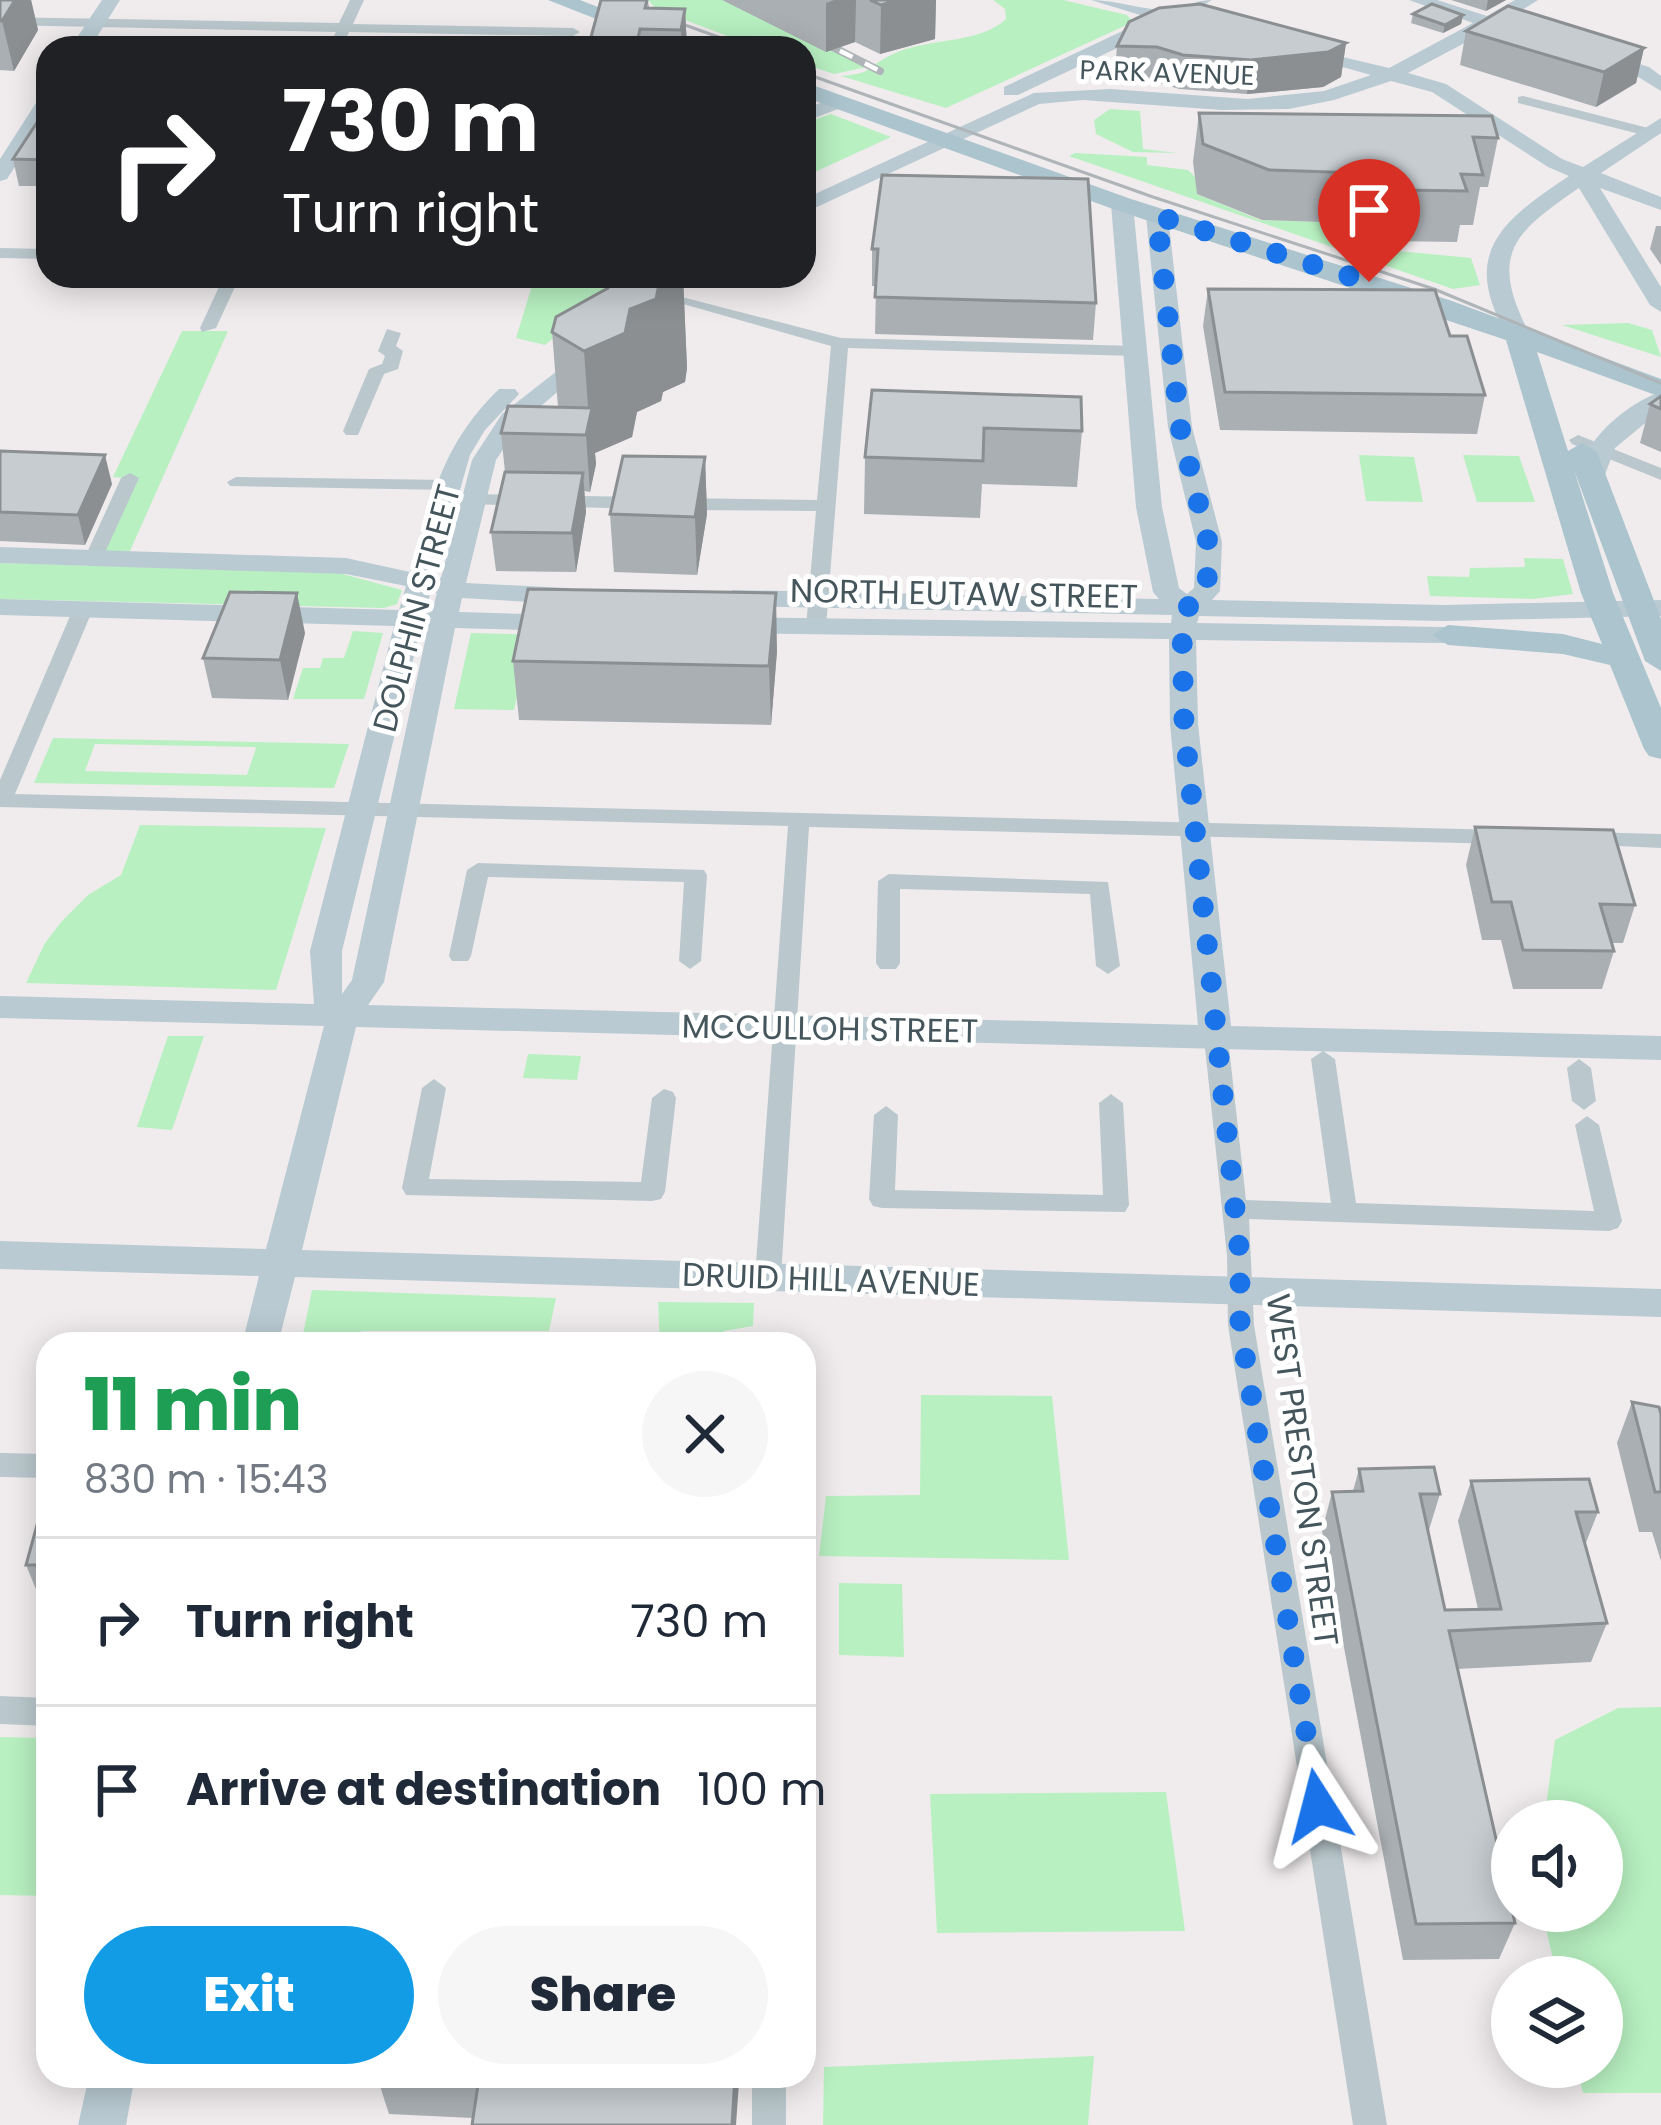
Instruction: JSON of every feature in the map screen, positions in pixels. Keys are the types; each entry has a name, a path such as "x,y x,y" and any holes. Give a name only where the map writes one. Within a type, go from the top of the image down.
{"main road":[{"path":"88,36 111,0"},
{"path":"559,0 659,36"},
{"path":"1100,0 1207,26"},
{"path":"816,200 1203,0"},
{"path":"1418,0 1526,34"},
{"name":"PARK AVENUE","path":"933,137 1041,98 1281,104 1348,93 1393,76 1529,0"},
{"path":"1274,43 1416,78 1454,95 1531,149 1582,176 1661,204"},
{"path":"1576,51 1642,71 1661,85"},
{"path":"1393,76 1400,85 1459,113 1535,171 1540,188 1495,256 1494,270 1661,661"},
{"path":"816,93 1157,216 1518,334 1661,389"},
{"path":"816,111 839,102"},
{"path":"1526,215 1654,128"},
{"path":"0,129 36,129"},
{"path":"0,176 36,131"},
{"path":"816,185 933,137"},
{"path":"1582,176 1661,305"},
{"name":"WEST PRESTON STREET","path":"1122,204 1156,545 1166,592 1185,619 1194,829 1216,1038"},
{"name":"WEST PRESTON STREET","path":"1157,216 1180,427 1208,542 1207,591 1185,619"},
{"name":"DOLPHIN STREET","path":"263,1332 343,1016 368,982 443,619 484,460 499,431 601,330 486,412 465,440 448,485 410,617 324,968 326,997 343,1016"},
{"path":"1518,334 1564,335 1661,368"},
{"path":"1518,334 1558,379 1590,445 1591,483 1640,612 1624,659 1661,749"},
{"path":"1590,445 1661,399"},
{"path":"0,555 346,566 594,610 443,619 0,607"},
{"name":"NORTH EUTAW STREET","path":"700,598 817,613 1185,619 1640,612"},
{"name":"NORTH EUTAW STREET","path":"1185,619 1448,635 1640,612"},
{"name":"NORTH EUTAW STREET","path":"712,625 817,613"},
{"path":"1448,635 1563,644 1624,659"},
{"name":"MCCULLOH STREET","path":"0,1007 1661,1048"},
{"name":"DRUID HILL AVENUE","path":"0,1255 1661,1304"},
{"path":"102,2125 110,2088"}],"street":[{"path":"341,36 357,0"},
{"path":"0,21 573,32"},
{"path":"1523,100 1654,128"},
{"path":"0,253 36,254"},
{"path":"208,328 226,288"},
{"path":"650,290 840,343 1136,351"},
{"path":"352,431 378,369 389,369 395,351 386,351 393,333"},
{"path":"817,613 840,343"},
{"path":"1590,445 1661,475"},
{"path":"94,557 130,478"},
{"path":"236,482 448,485"},
{"path":"472,500 826,506"},
{"path":"83,609 1,800 1527,838"},
{"path":"768,1277 799,819"},
{"path":"1571,839 1661,841"},
{"path":"460,956 478,870 696,874 690,961"},
{"path":"888,963 889,881 1100,887 1108,966"},
{"name":"WEST PRESTON STREET","path":"1216,1038 1235,1209 1240,1325 1370,2125"},
{"path":"1323,1060 1345,1213"},
{"path":"1235,1209 1609,1220 1579,1068"},
{"path":"434,1088 415,1189 652,1192 664,1098"},
{"path":"886,1115 882,1199 1116,1205 1111,1103"},
{"path":"0,1465 36,1466"},
{"path":"0,1710 36,1712"},
{"path":"769,2088 769,2125"}],"green space":[{"path":"648,0 733,0 805,36 727,36 656,9"},
{"path":"993,0 1063,0 1127,15 1133,22 946,108 841,76 865,71 905,49 995,27 1006,19 1005,9"},
{"path":"816,42 867,67 834,74 816,68"},
{"path":"1110,109 1140,111 1143,149 1177,153 1133,152 1096,134 1094,120"},
{"path":"831,114 891,137 816,171 816,119"},
{"path":"1069,156 1147,157 1147,165 1188,170 1198,180 1197,194 1260,220 1348,223 1353,237 1388,250 1471,258 1480,285 1453,289"},
{"path":"531,288 608,288 609,292 545,345 516,338"},
{"path":"1628,323 1652,330 1661,357 1562,325"},
{"path":"182,331 228,331 130,551 99,551 126,478 113,477"},
{"path":"1359,455 1414,457 1423,502 1366,501"},
{"path":"1463,455 1519,456 1535,502 1477,502"},
{"path":"1524,558 1563,559 1573,594 1533,599 1430,596 1427,576 1469,577 1470,568 1525,567"},
{"path":"0,563 339,573 402,590 397,604 384,608 0,599"},
{"path":"353,631 383,633 364,699 293,699 303,668 320,668 323,658 344,658"},
{"path":"471,633 623,637 528,646 514,710 454,709"},
{"path":"53,738 349,744 334,788 34,783","holes":["95,744 255,747 247,775 85,771"]},
{"path":"140,825 326,828 276,990 26,983 45,943 62,921 88,895 121,875"},
{"path":"168,1036 204,1036 172,1130 137,1127"},
{"path":"528,1054 581,1056 577,1080 523,1078"},
{"path":"312,1290 556,1298 549,1331 303,1332"},
{"path":"658,1302 754,1303 753,1326 724,1332 659,1332"},
{"path":"921,1395 1052,1396 1069,1560 819,1556 826,1496 920,1495"},
{"path":"839,1583 902,1584 904,1657 839,1655"},
{"path":"1661,1707 1661,2093 1583,2093 1582,2088 1623,2088 1623,1956 1552,1956 1547,1932 1623,1932 1623,1800 1547,1800 1555,1740 1618,1708"},
{"path":"0,1737 36,1738 36,1896 0,1895"},
{"path":"1166,1792 1185,1931 937,1933 930,1794"},
{"path":"1094,2056 1088,2125 823,2125 824,2067"}],"building":[{"path":"0,0 15,0 2,21 0,21"},
{"path":"601,0 647,0 645,8 685,9 681,30 640,29 639,36 591,36"},
{"path":"1200,4 1346,43 1328,52 1251,60 1117,46 1129,22 1159,8"},
{"path":"1432,4 1463,15 1445,25 1413,14"},
{"path":"1508,6 1644,48 1604,72 1466,31"},
{"path":"1199,113 1492,116 1498,138 1473,137 1483,175 1461,174 1467,191 1400,190 1391,186 1388,174 1269,170 1203,144"},
{"path":"36,124 36,160 13,159"},
{"path":"882,175 1088,179 1096,303 875,297 878,249 872,249"},
{"path":"608,288 660,288 656,299 630,309 625,333 584,351 552,332 556,317"},
{"path":"1208,289 1435,290 1450,336 1467,336 1485,395 1225,392"},
{"path":"872,390 1081,397 1082,431 984,428 983,461 865,457"},
{"path":"508,406 592,408 586,435 501,433"},
{"path":"0,451 105,455 78,515 0,512"},
{"path":"623,456 705,457 695,517 610,514"},
{"path":"505,472 583,473 572,533 491,532"},
{"path":"528,589 776,593 769,666 513,661"},
{"path":"230,592 297,593 280,660 203,658"},
{"path":"1475,827 1613,830 1635,905 1600,904 1614,951 1523,950 1511,902 1492,902"},
{"path":"1632,1402 1659,1407 1661,1492 1655,1492"},
{"path":"1434,1467 1440,1494 1420,1494 1445,1610 1501,1609 1471,1481 1589,1479 1598,1512 1576,1512 1607,1623 1449,1631 1491,1817 1491,1923 1416,1924 1332,1492 1363,1491 1359,1469"},
{"path":"36,1529 36,1565 26,1565"},
{"path":"478,2088 734,2088 732,2125 472,2125"}],"tram line":[{"path":"637,0 660,16 716,36"},
{"path":"816,77 1153,197 1434,289 1661,383"}],"railway":[{"path":"740,0 811,36"},
{"path":"816,39 880,71"}],"route":[{"path":"1318,1806 1240,1325 1240,1256 1184,724 1182,632 1188,607 1207,591 1208,542 1180,427 1157,216 1369,282"}]}
